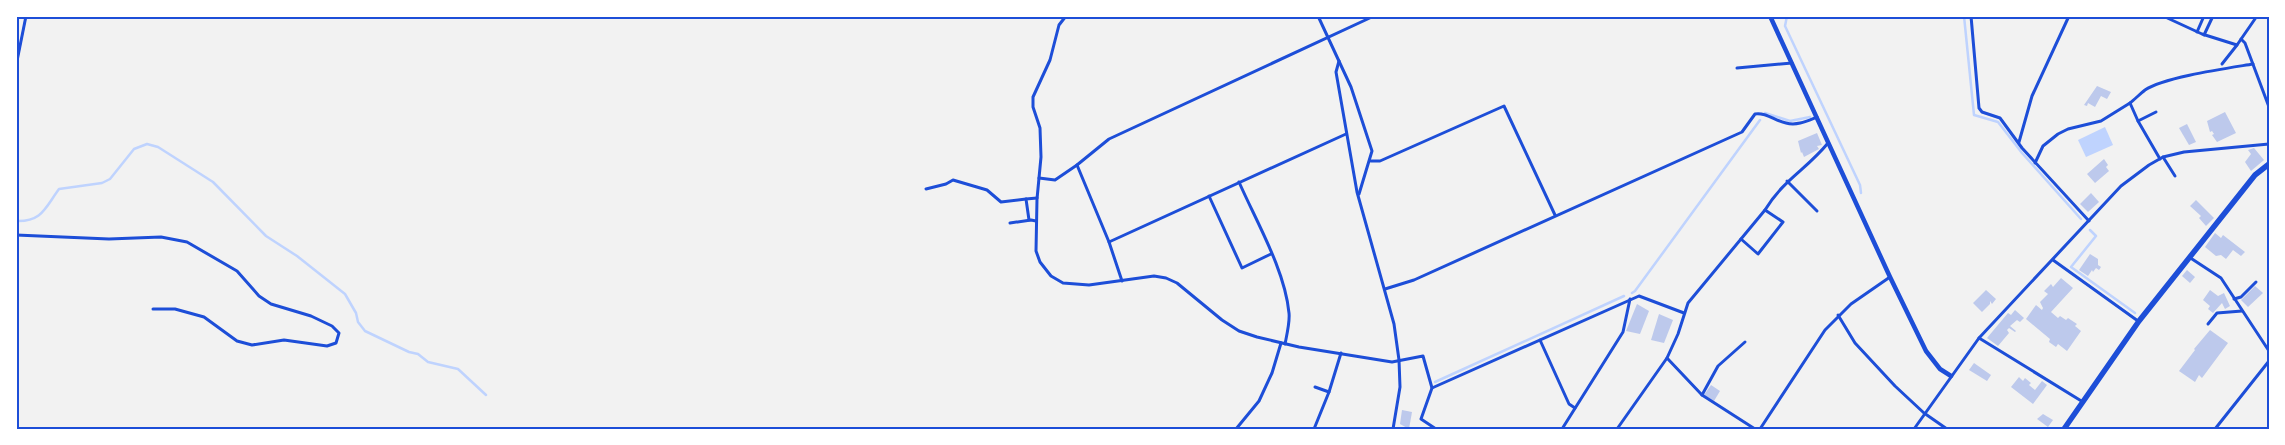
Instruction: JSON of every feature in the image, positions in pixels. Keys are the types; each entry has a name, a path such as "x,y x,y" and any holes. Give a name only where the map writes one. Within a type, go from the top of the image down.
{"highway":[{"path":"2064,429 2139,321 2255,175 2269,164"}],"street":[{"path":"16,66 26,16"},
{"path":"1066,16 1059,25 1050,60 1033,97 1033,107 1040,128 1036,251 1040,262 1051,276 1063,283 1089,285 1154,276 1166,278 1177,283 1222,320 1239,331 1283,343 1392,362 1424,356 1432,388 1421,419 1436,429"},
{"path":"1318,16 1351,87 1372,151 1359,194"},
{"path":"1039,178 1055,180 1109,139 1374,16"},
{"path":"1770,16 1926,351 1940,368 1951,376"},
{"path":"1970,16 1979,108 1982,112 2000,118 2035,162 2089,221"},
{"path":"2018,142 2032,96 2068,16"},
{"path":"2163,16 2204,35 2237,45"},
{"path":"2197,32 2204,16"},
{"path":"2204,35 2213,16"},
{"path":"2222,64 2257,16"},
{"path":"2242,39 2246,43 2269,107"},
{"path":"1339,61 1336,72 1360,206 1385,289 1399,360 1400,387 1393,429"},
{"path":"1737,68 1792,63"},
{"path":"2035,162 2043,146 2058,134 2068,128 2101,121 2130,103 2147,89 2162,83 2215,70 2253,64"},
{"path":"2130,103 2138,121 2175,176"},
{"path":"1371,161 1380,161 1504,106 1555,215"},
{"path":"2138,121 2156,112"},
{"path":"1385,289 1414,280 1742,132 1755,114 1761,113 1786,123 1800,124 1818,117"},
{"path":"1109,242 1346,134"},
{"path":"1617,429 1667,358 1678,334 1688,303 1765,210 1775,193 1815,159 1829,143"},
{"path":"1914,429 1979,338 2054,260 2121,186 2148,165 2162,158 2184,152 2269,144"},
{"path":"1077,165 1109,242 1122,281"},
{"path":"926,189 946,184 953,180 987,190 1001,202 1037,198"},
{"path":"1787,181 1817,211"},
{"path":"1236,429 1259,400 1272,373 1283,343 1289,313 1282,283 1271,254 1239,182"},
{"path":"1209,196 1242,268 1271,254"},
{"path":"1026,199 1029,220"},
{"path":"1741,239 1758,254 1783,222 1765,210"},
{"path":"1010,223 1029,220 1037,222"},
{"path":"16,234 109,239 161,237 187,242 237,271 259,296 271,304 311,316 332,326 339,333 336,342 327,346 292,340 252,344 237,341 204,317 175,309 153,309"},
{"path":"2189,257 2221,278 2269,351"},
{"path":"2054,260 2139,321"},
{"path":"1760,429 1825,330 1838,315 1890,277"},
{"path":"2234,299 2241,297 2256,282"},
{"path":"1432,388 1639,296 1647,297 1684,313"},
{"path":"1562,429 1623,332 1630,299"},
{"path":"2208,324 2217,313 2242,311"},
{"path":"1838,315 1855,343 1924,413 1947,429"},
{"path":"1979,338 2083,402"},
{"path":"1540,340 1569,404 1575,408"},
{"path":"1702,395 1718,366 1745,342"},
{"path":"1314,429 1329,392 1341,353"},
{"path":"1667,358 1702,395 1755,429"},
{"path":"2215,429 2269,361"},
{"path":"1315,387 1329,392"}],"water":[{"path":"2105,127 2113,145 2086,157 2078,140"}],"building":[{"path":"2097,86 2111,92 2107,99 2101,96 2095,107 2088,103 2087,106 2084,105"},
{"path":"2225,112 2236,133 2217,142 2212,135 2214,134 2212,131 2210,132 2207,121"},
{"path":"2187,124 2196,142 2189,145 2179,128"},
{"path":"1817,133 1822,145 1817,146 1819,149 1804,157 1798,141"},
{"path":"2254,148 2264,160 2251,171 2245,162 2251,154 2248,150"},
{"path":"2104,159 2109,171 2095,183 2087,174"},
{"path":"2091,193 2099,202 2088,212 2080,204"},
{"path":"2196,200 2214,218 2206,226 2199,218 2201,216 2190,206"},
{"path":"2215,233 2221,238 2223,235 2245,252 2241,256 2233,250 2226,259 2221,255 2216,256 2205,247"},
{"path":"2090,254 2098,259 2098,265 2101,267 2099,270 2096,268 2093,272 2092,270 2088,276 2079,270"},
{"path":"2187,270 2195,277 2190,283 2182,276"},
{"path":"2061,278 2073,288 2051,312 2058,318 2060,316 2066,320 2068,318 2077,324 2075,326 2081,331 2067,351 2058,344 2056,347 2049,342 2050,339 2026,319 2036,305 2042,310 2040,302 2048,294 2044,291 2051,284 2053,287"},
{"path":"2255,286 2263,293 2248,307 2241,300"},
{"path":"1986,290 1996,299 1992,304 1990,301 1990,304 1982,312 1973,303"},
{"path":"2210,290 2218,296 2224,293 2230,306 2225,309 2222,303 2213,313 2208,309 2210,306 2203,300"},
{"path":"1637,304 1649,311 1640,334 1626,331"},
{"path":"2015,310 2024,318 2020,322 2017,320 2010,326 2016,331 2009,328 2007,330 2009,333 1998,346 1987,338 2008,313 2011,315"},
{"path":"1659,314 1673,320 1664,343 1651,340"},
{"path":"2210,330 2228,343 2202,378 2199,375 2195,382 2179,371"},
{"path":"1974,363 1991,375 1987,381 1969,370"},
{"path":"2019,377 2023,381 2025,378 2035,390 2042,381 2047,385 2033,404 2011,387"},
{"path":"1711,385 1720,391 1714,401 1704,395"},
{"path":"1402,410 1412,412 1409,429 1400,424"},
{"path":"2043,414 2053,420 2048,427 2037,419"}],"waterway":[{"path":"1787,16 1785,26 1860,185 1861,193"},
{"path":"1964,16 1974,115 1998,122 2022,153 2081,219"},
{"path":"1765,113 1790,121 1810,117"},
{"path":"1632,293 1760,120"},
{"path":"16,221 25,221 37,216 46,208 59,189 102,183 110,179 134,149 147,144 158,147 213,182 266,236 297,256 345,294 356,313 358,322 365,331 409,352 418,354 428,362 458,369 486,395"},
{"path":"2090,230 2096,236 2071,267 2135,313"},
{"path":"1435,382 1624,296"}]}
